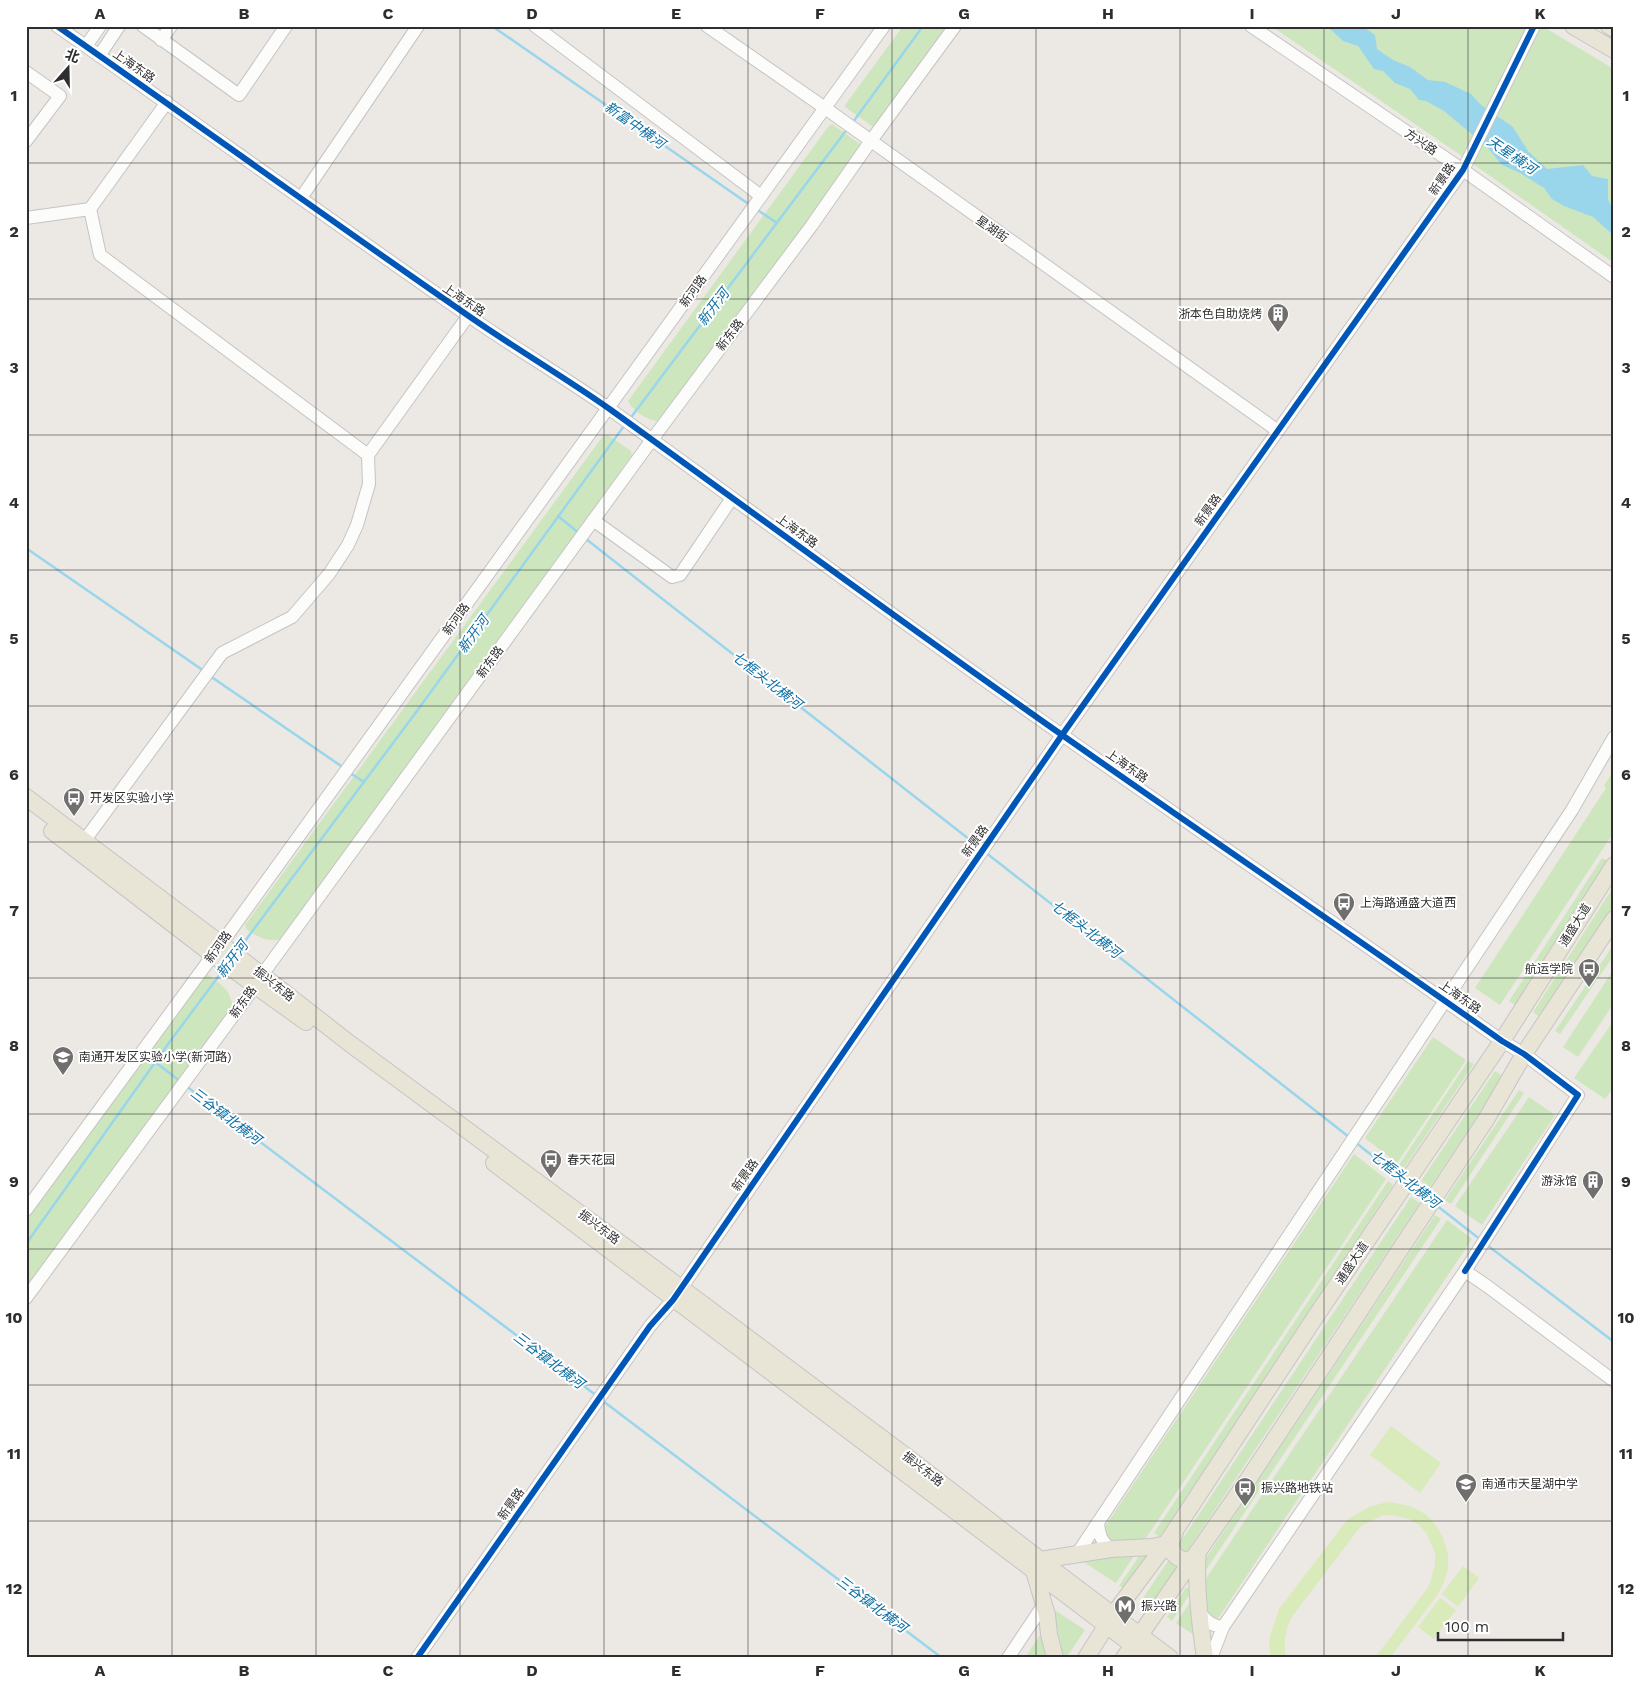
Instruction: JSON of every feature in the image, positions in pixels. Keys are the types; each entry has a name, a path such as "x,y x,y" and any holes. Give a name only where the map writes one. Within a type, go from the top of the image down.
{"main road":[{"path":"1573,26 1614,50"},
{"path":"1609,26 1614,29"},
{"name":"振兴东路","path":"26,797 81,845 226,957 259,980 349,1054 677,1294 911,1460 1037,1565 1110,1620 1132,1646 1150,1658"},
{"name":"振兴东路","path":"26,811 81,845"},
{"name":"通盛大道","path":"1086,1658 1110,1620 1171,1537 1502,1040 1614,865"},
{"path":"1132,1646 1252,1473 1449,1176 1487,1118 1524,1054 1614,919"},
{"path":"1055,1658 1037,1565 1077,1554 1111,1549 1143,1548 1171,1537 1172,1552 1177,1557 1184,1561 1196,1554"},
{"path":"1196,1554 1199,1612 1206,1658"},
{"name":"振兴东路","path":"1132,1646 1170,1658"}],"street":[{"name":"上海东路","path":"56,26 167,102 468,316 608,408 651,441 1062,735 1524,1054 1578,1095 1466,1270"},
{"path":"86,46 100,26"},
{"path":"99,56 119,26"},
{"path":"143,26 239,95 286,26"},
{"path":"161,40 171,26"},
{"path":"301,198 418,26"},
{"path":"535,26 756,204"},
{"name":"星湖街","path":"707,26 825,108 1278,432"},
{"name":"新河路","path":"26,1210 226,957 342,776 884,26"},
{"name":"新东路","path":"26,1298 651,441 812,225 955,26"},
{"name":"方兴路","path":"1251,26 1463,170 1614,277"},
{"name":"新景路","path":"417,1658 650,1326 677,1294 1062,735 1463,170 1534,26"},
{"path":"26,72 60,96 26,141"},
{"path":"26,218 90,209 167,102"},
{"path":"90,209 100,255 368,455"},
{"path":"81,845 222,653 292,618 329,574 348,546 357,524 369,484 368,455 468,316"},
{"path":"592,523 605,529 672,577 680,575 732,498"},
{"path":"605,529 620,530 646,549"},
{"path":"1077,1554 1572,810 1614,738"},
{"path":"1211,1658 1223,1627 1466,1270 1614,1381"},
{"path":"1098,1522 1099,1536 1111,1549"},
{"path":"1008,1658 1044,1604"},
{"path":"1199,1612 1213,1626 1223,1627"}],"green space":[{"path":"903,26 947,26 875,127 873,127 845,107 845,105"},
{"path":"1271,26 1542,26 1614,69 1614,263 1456,152"},
{"path":"832,124 860,144 861,147 660,421 651,420 642,415 628,401"},
{"path":"608,435 631,451 632,455 284,938 269,940 259,937 246,929 245,925 603,436"},
{"path":"1614,769 1614,832 1500,1005 1475,988 1606,788 1604,786"},
{"path":"1602,858 1608,861 1515,1005 1509,1001"},
{"path":"1614,886 1614,905 1541,1018 1533,1012"},
{"path":"1614,944 1614,955 1560,1034 1555,1031"},
{"path":"1614,969 1614,1003 1578,1057 1563,1047"},
{"path":"208,975 225,988 230,996 233,1007 26,1289 26,1220 200,979"},
{"path":"1614,1020 1614,1087 1605,1099 1574,1078"},
{"path":"1433,1037 1466,1060 1397,1163 1365,1138"},
{"path":"1468,1061 1474,1064 1404,1168 1399,1165"},
{"path":"1495,1071 1504,1077 1430,1187 1421,1181"},
{"path":"1519,1090 1524,1093 1451,1204 1445,1200"},
{"path":"1529,1097 1555,1115 1482,1225 1455,1206"},
{"path":"1354,1154 1386,1179 1116,1583 1082,1561"},
{"path":"1388,1181 1393,1185 1160,1537 1154,1533"},
{"path":"1411,1197 1420,1203 1184,1556 1175,1550"},
{"path":"1435,1215 1441,1219 1206,1570 1200,1567"},
{"path":"1447,1220 1472,1239 1203,1641 1176,1623"},
{"path":"1391,1426 1441,1463 1420,1493 1370,1455"},
{"path":"1387,1502 1418,1510 1436,1525 1440,1532 1448,1557 1448,1568 1441,1588 1428,1608 1390,1658 1375,1658 1429,1586 1435,1565 1435,1553 1427,1534 1419,1525 1409,1519 1383,1515 1361,1526 1291,1618 1285,1638 1286,1658 1271,1658 1270,1636 1279,1609 1348,1519 1369,1507"},
{"path":"1141,1553 1147,1556 1125,1589 1119,1586"},
{"path":"1170,1558 1179,1564 1148,1610 1139,1604"},
{"path":"1463,1566 1479,1578 1458,1607 1442,1594"},
{"path":"1186,1587 1192,1591 1172,1621 1167,1617"},
{"path":"1440,1598 1456,1610 1434,1639 1418,1627"},
{"path":"1056,1611 1085,1630 1066,1658 1064,1658 1054,1614"},
{"path":"1043,1630 1050,1658 1025,1658"}],"water":[{"name":"天星横河","path":"1323,26 1364,26 1375,35 1377,49 1393,60 1410,67 1428,80 1445,82 1471,94 1480,104 1513,127 1528,151 1547,169 1583,165 1592,176 1608,179 1608,199 1614,212 1614,236 1593,217 1564,206 1552,199 1544,188 1520,173 1502,165 1487,147 1444,111 1426,101 1419,100 1410,89 1395,83 1383,71 1374,69 1358,46 1343,41 1331,30"}],"waterway":[{"name":"新富中横河","path":"492,26 750,205"},
{"name":"新开河","path":"853,122 923,26"},
{"name":"新开河","path":"629,420 848,128"},
{"name":"新富中横河","path":"756,209 777,223"},
{"name":"新开河","path":"239,949 417,711 624,426"},
{"name":"七框头北横河","path":"558,516 580,534"},
{"name":"七框头北横河","path":"586,539 979,847"},
{"path":"26,548 204,671"},
{"path":"210,676 344,768"},
{"path":"350,773 364,782"},
{"name":"七框头北横河","path":"985,852 1349,1137"},
{"name":"新开河","path":"26,1244 171,1040 224,969"},
{"name":"三谷镇北横河","path":"155,1062 180,1081"},
{"name":"三谷镇北横河","path":"186,1086 597,1396"},
{"name":"七框头北横河","path":"1355,1142 1402,1179"},
{"name":"七框头北横河","path":"1410,1185 1428,1199"},
{"name":"七框头北横河","path":"1436,1205 1481,1240"},
{"name":"七框头北横河","path":"1487,1245 1614,1342"},
{"name":"三谷镇北横河","path":"603,1401 942,1658"}],"cycle path":[{"path":"57,26 463,312 611,410 1008,697 1502,1041 1524,1054 1578,1095 1465,1271"},
{"path":"417,1658 650,1326 673,1300 1062,735 1463,170 1534,26"}],"place":[{"name":"浙本色自助烧烤","path":"1278,333"},
{"name":"开发区实验小学","path":"74,817"},
{"name":"上海路通盛大道西","path":"1344,922"},
{"name":"航运学院","path":"1589,988"},
{"name":"南通开发区实验小学(新河路)","path":"63,1076"},
{"name":"春天花园","path":"551,1179"},
{"name":"游泳馆","path":"1593,1200"},
{"name":"南通市天星湖中学","path":"1466,1503"},
{"name":"振兴路地铁站","path":"1245,1507"},
{"name":"振兴路","path":"1125,1625"}]}
